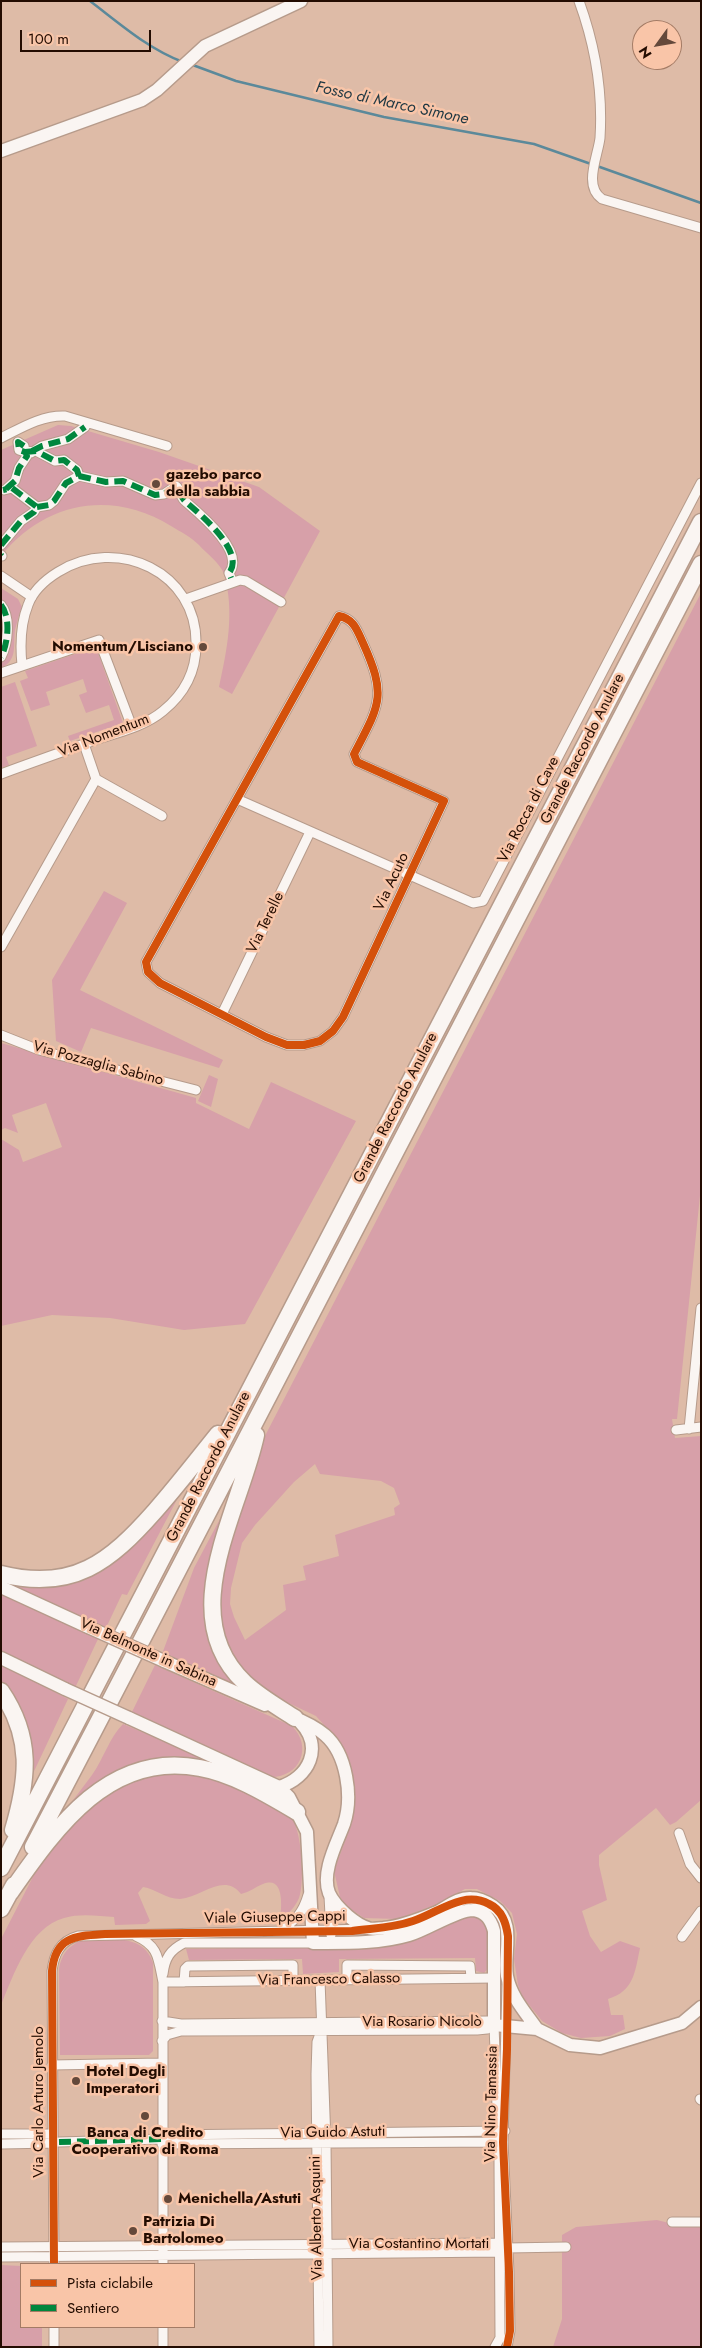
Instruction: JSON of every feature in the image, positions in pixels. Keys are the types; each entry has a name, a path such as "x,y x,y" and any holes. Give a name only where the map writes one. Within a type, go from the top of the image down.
{"highway":[{"name":"Grande Raccordo Anulare","path":"2,1867 701,522"},
{"name":"Grande Raccordo Anulare","path":"1,1909 701,564"},
{"path":"1,1574 32,1580 59,1578 93,1566 116,1552 176,1486 242,1403"},
{"path":"262,1408 218,1565 212,1592 212,1617 219,1645 235,1672 252,1689 295,1718"},
{"path":"1,1691 14,1712 20,1729 26,1770 23,1794 2,1867"},
{"path":"10,1894 58,1829 89,1799 116,1780 148,1769 182,1766 201,1768 264,1787 279,1787"},
{"path":"228,1777 297,1812"}],"street":[{"path":"1,151 137,103 153,93 197,52 218,38 301,1"},
{"path":"579,1 591,39 599,83 600,132 593,176 593,190 602,199 701,228"},
{"path":"1,438 53,415 65,416 167,446"},
{"path":"4,490 15,481 19,468 28,453 42,446 68,439 85,427"},
{"path":"28,453 36,451 56,461 64,460 77,470 79,476"},
{"path":"1,545 21,520 34,512 37,507 49,505 54,501 66,483 79,476 106,482 123,481 155,495 164,494 176,486 179,488 184,501 192,506 204,520 216,529 229,548 234,563 229,573 231,578"},
{"name":"Via Rocca di Cave","path":"237,799 411,874 473,903 483,901 701,482"},
{"path":"4,490 12,488 37,507"},
{"name":"Via Nomentum","path":"1,774 150,720 164,710 178,697 189,678 195,659 196,638 194,618 186,599 168,579 147,566 128,559 104,557 81,561 46,581 32,597 27,607 21,631 22,665"},
{"path":"1,576 32,597"},
{"path":"186,599 240,580 246,581 281,602"},
{"path":"1,606 7,616 5,650 1,657"},
{"name":"Via Acuto","path":"339,616 345,618 354,624 375,669 378,686 376,709 354,754 355,759 444,801 343,1018 326,1037 308,1045 287,1045 271,1039 160,983 148,972 146,962 237,799 339,616"},
{"path":"1,673 96,639 101,640 132,727"},
{"path":"84,744 96,779 162,816"},
{"path":"1,947 96,779"},
{"name":"Via Terelle","path":"222,1014 310,832"},
{"name":"Via Pozzaglia Sabino","path":"1,1035 39,1050 196,1090"},
{"path":"689,1429 701,1308"},
{"path":"676,1430 701,1427"},
{"name":"Via Belmonte in Sabina","path":"1,1587 295,1718 320,1732 331,1741 347,1783 347,1813 329,1871 329,1892"},
{"path":"1,1658 279,1787 287,1793 307,1832 312,1937"},
{"name":"Via Belmonte in Sabina","path":"279,1787 300,1776 310,1759 311,1739 304,1726 295,1718"},
{"path":"679,1833 690,1864 701,1878"},
{"path":"280,1931 297,1920 305,1907 309,1889"},
{"path":"329,1892 345,1913 369,1929"},
{"path":"329,1892 331,1937"},
{"name":"Viale Giuseppe Cappi","path":"331,1937 369,1929 387,1928 414,1921 458,1901 471,1898 484,1901"},
{"name":"Via Nino Tamassia","path":"484,1901 500,1913 506,1926 501,1977 500,2338 495,2347"},
{"name":"Viale Giuseppe Cappi","path":"162,1982 168,1954 174,1948 184,1943 312,1937 385,1941 411,1935 465,1910 476,1910 485,1914"},
{"path":"682,1937 701,1911"},
{"name":"Via Nino Tamassia","path":"485,1914 491,1922 494,1931 501,1977"},
{"name":"Viale Giuseppe Cappi","path":"63,1944 78,1936 132,1934 280,1931 312,1937"},
{"path":"132,1934 152,1945 157,1954 162,1982 163,2255"},
{"name":"Via Carlo Arturo Jemolo","path":"54,2260 55,2140 52,2065 52,1971 54,1956 63,1944"},
{"path":"184,1982 185,1969 188,1966 293,1964 293,1980"},
{"path":"347,1980 347,1965 470,1966 471,1978"},
{"path":"501,1977 537,2029"},
{"name":"Via Francesco Calasso","path":"162,1982 501,1977"},
{"name":"Via Alberto Asquini","path":"319,2347 324,2042 321,2026 320,1980"},
{"path":"501,2025 537,2029 570,2045 600,2048 682,2023 701,2006"},
{"name":"Via Rosario Nicolò","path":"162,2021 181,2024 487,2029 501,2025"},
{"name":"Via Rosario Nicolò","path":"162,2041 168,2035 181,2030 321,2026"},
{"path":"52,2065 161,2063"},
{"name":"Via Guido Astuti","path":"321,2138 501,2131"},
{"path":"1,2134 55,2140"},
{"name":"Via Guido Astuti","path":"55,2140 321,2138 501,2142"},
{"path":"1,2144 55,2140"},
{"name":"Via Nino Tamassia","path":"501,2142 508,2248 510,2331 507,2347"},
{"path":"672,2222 701,2222"},
{"name":"Via Costantino Mortati","path":"1,2247 54,2247 163,2255"},
{"path":"508,2248 566,2247"},
{"name":"Via Costantino Mortati","path":"1,2257 54,2260 322,2249 508,2248"},
{"name":"Via Alberto Asquini","path":"322,2249 328,2347"},
{"path":"54,2328 54,2347"},
{"path":"162,2328 163,2347"}],"shaded area":[{"path":"58,425 71,426 159,452 259,487 320,531 232,694 219,687 229,631 229,602 224,574 220,566 196,542 171,526 149,514 126,507 103,505 80,507 58,513 37,523 18,538 1,556 1,450"},
{"path":"1,588 18,599 22,607 15,630 14,652 10,661 1,668"},
{"path":"701,593 701,1186 677,1419 672,1419 675,1438 701,1436 701,1800 670,1825 656,1808 599,1855 599,1865 607,1900 582,1911 590,1936 601,1952 620,1941 640,1948 632,1980 623,1991 608,1999 611,2015 623,2015 625,2029 610,2036 581,2038 562,2033 542,2021 522,1996 518,1985 514,1959 517,1934 512,1913 500,1901 477,1889 465,1889 435,1905 397,1919 364,1918 346,1906 340,1897 334,1871 352,1822 354,1804 335,1737 316,1716 261,1690 231,1659 214,1606 249,1471 267,1432","holes":["315,1464 320,1474 381,1481 394,1488 400,1504 394,1508 395,1515 335,1535 339,1556 303,1566 306,1580 283,1585 286,1610 245,1640 230,1604 231,1588 242,1543 255,1525 294,1482"]},
{"path":"96,647 123,723 70,741 68,736 114,720 109,705 86,713 79,695 87,692 83,679 46,692 50,705 31,711 20,681 28,678 25,671"},
{"path":"15,682 37,746 6,757 9,765 1,768 1,687"},
{"path":"104,891 127,903 80,990 223,1060 219,1068 91,1028 81,1052 56,1041 52,980"},
{"path":"1,1043 196,1098 196,1103 249,1129 271,1082 356,1121 245,1324 184,1330 110,1318 52,1315 1,1326 1,1139 19,1150 23,1162 62,1147 46,1103 12,1115 18,1133 5,1128 1,1130"},
{"path":"209,1075 218,1079 211,1107 198,1101"},
{"path":"183,1488 127,1595 122,1594 106,1628 1,1581 86,1574"},
{"path":"221,1517 223,1518 208,1570 204,1599 205,1611 217,1641 252,1694 162,1654 194,1568"},
{"path":"1,1594 98,1639 75,1688 1,1651"},
{"path":"1,1664 68,1699 29,1782 1,1684"},
{"path":"155,1665 292,1726 302,1743 300,1759 296,1766 281,1776 271,1777 131,1714"},
{"path":"123,1724 210,1761 210,1764 181,1762 68,1807 92,1775 114,1735"},
{"path":"200,1773 248,1791 273,1804 290,1816 294,1822 300,1843 302,1868 301,1891 293,1908 280,1922 281,1895 276,1884 270,1883 263,1884 241,1894 227,1885 220,1885 180,1899 175,1899 143,1887 138,1893 150,1921 146,1924 115,1925 114,1917 89,1915 64,1918 52,1923 41,1931 17,1966 1,2005 1,1939 38,1867 77,1816 127,1782 154,1775"},
{"path":"474,1917 485,1925 488,1931 490,1946 489,1967 484,1973 476,1971 475,1958 339,1959 339,1972 303,1974 302,1959 189,1960 186,1949 370,1946 419,1938 464,1918"},
{"path":"82,1940 123,1940 141,1946 148,1953 153,1963 153,2051 149,2055 60,2055 59,1968 66,1951"},
{"path":"657,2220 685,2227 701,2226 701,2347 553,2347 562,2319 562,2235 576,2227"},
{"path":"1,2265 20,2266 20,2328 42,2328 42,2347 1,2347"}],"waterway":[{"name":"Fosso di Marco Simone","path":"90,1 146,43 183,62"},
{"name":"Fosso di Marco Simone","path":"190,64 236,81 384,117 534,144 591,164"},
{"name":"Fosso di Marco Simone","path":"597,166 701,203"}],"marked path":[{"path":"32,451 42,446 68,439 85,427"},
{"path":"6,489 15,481 19,468 27,456 25,452 19,450 18,442 24,446 25,452 36,451 55,461 64,460 77,470 79,476 66,483 54,501 49,505 37,507"},
{"path":"79,476 106,482 123,481 155,495 164,494 176,486 184,500 210,524 227,544 233,564 229,573 231,578"},
{"path":"1,545 21,521 34,512 37,507 12,488 3,490"},
{"path":"1,605 7,623 5,645 1,657"},
{"path":"59,2142 162,2139"}],"cycle path":[{"path":"339,616 352,622 357,630 371,661 378,688 375,711 354,754 357,762 444,801 343,1017 333,1031 320,1041 304,1045 287,1045 266,1037 160,983 148,972 146,962 339,616"},
{"path":"54,2263 52,1971 54,1959 62,1944 76,1937 105,1934 352,1931 406,1923 460,1901 479,1900 489,1904 500,1913 505,1922 508,1936 507,2049 503,2142 509,2272 510,2331 507,2347"}],"place":[{"name":"gazebo parco della sabbia","path":"156,484"},
{"name":"Nomentum/Lisciano","path":"203,647"},
{"name":"Hotel Degli Imperatori","path":"76,2081"},
{"name":"Banca di Credito Cooperativo di Roma","path":"145,2116"},
{"name":"Menichella/Astuti","path":"168,2199"},
{"name":"Patrizia Di Bartolomeo","path":"133,2231"}]}
